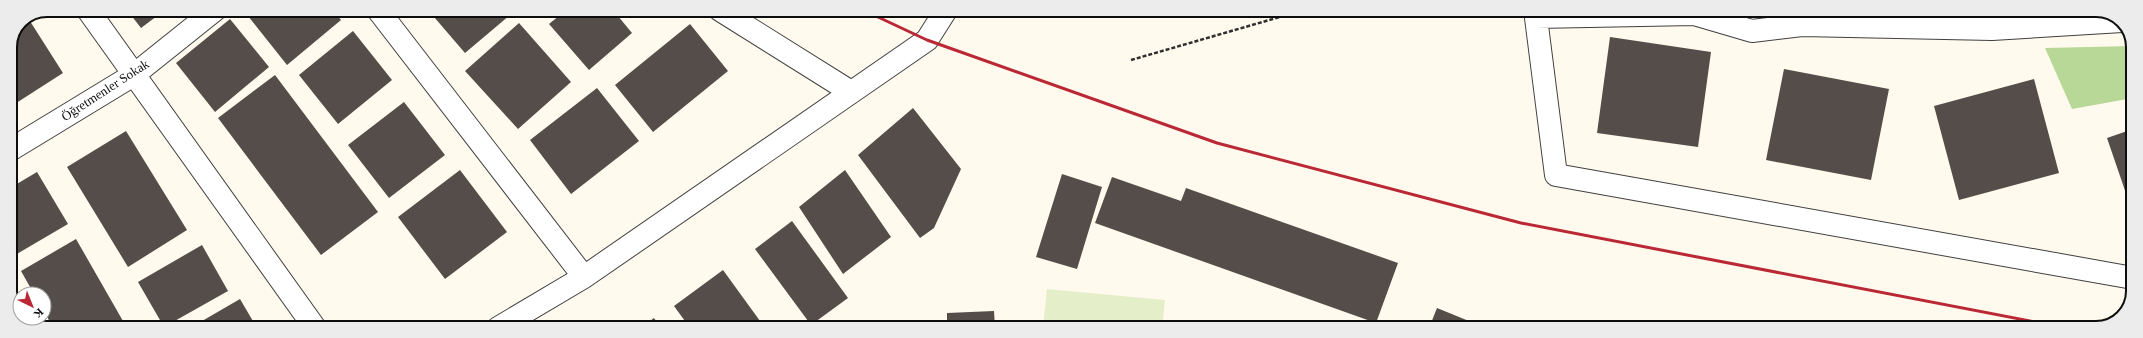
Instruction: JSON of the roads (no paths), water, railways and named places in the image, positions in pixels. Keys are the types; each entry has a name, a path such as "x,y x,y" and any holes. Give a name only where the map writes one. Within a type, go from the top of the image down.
{"street":[{"path":"93,17 310,321"},
{"name":"Öğretmenler Sokak","path":"17,146 135,74 206,17"},
{"path":"383,17 584,277"},
{"path":"731,17 850,92"},
{"path":"510,321 584,277 927,40 942,17"},
{"path":"1535,17 1556,175 2126,277"},
{"path":"1704,17 1752,31 1802,25 1992,29 2113,22"}],"railway":[{"path":"878,17 927,40 1217,143 1521,223 2030,321"}]}
